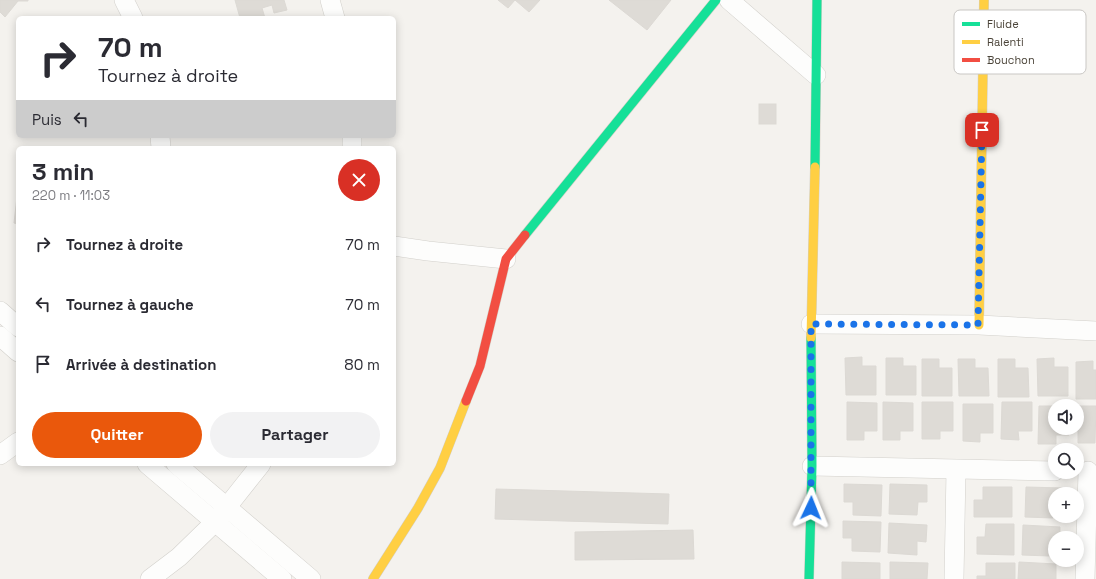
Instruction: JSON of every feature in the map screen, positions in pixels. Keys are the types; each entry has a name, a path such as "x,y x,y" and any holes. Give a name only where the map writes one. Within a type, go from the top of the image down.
{"street":[{"path":"124,0 132,16"},
{"path":"330,0 334,16"},
{"path":"373,579 418,508 440,468 480,366 506,259 716,0"},
{"path":"729,0 816,75"},
{"path":"809,579 812,466 811,324 815,203 817,0"},
{"path":"984,0 984,10"},
{"path":"978,325 983,74"},
{"path":"396,246 506,259"},
{"path":"0,312 16,325"},
{"path":"811,324 978,325 1096,331"},
{"path":"0,336 16,350"},
{"path":"0,455 16,443"},
{"path":"149,466 282,579"},
{"path":"178,466 311,579"},
{"path":"150,579 179,557 215,522 259,466"},
{"path":"812,466 1048,471"},
{"path":"954,579 956,470"},
{"path":"1086,579 1087,471"}],"building":[{"path":"0,0 28,1 18,1 5,17 0,12"},
{"path":"235,0 284,0 287,10 274,13 272,5 262,8 264,16 239,16"},
{"path":"498,0 515,0 508,8"},
{"path":"515,0 540,0 529,12"},
{"path":"609,0 671,0 647,30"},
{"path":"759,104 776,104 776,124 759,124"},
{"path":"16,206 16,224 14,223"},
{"path":"862,357 862,366 876,366 876,395 846,395 845,358"},
{"path":"886,358 903,358 903,366 916,366 916,395 886,395"},
{"path":"1054,358 1054,367 1068,367 1068,396 1038,396 1037,359"},
{"path":"922,359 939,359 939,368 952,368 952,396 922,396"},
{"path":"958,359 975,359 975,368 988,368 989,396 959,396"},
{"path":"998,359 1015,359 1015,368 1028,368 1029,397 998,397"},
{"path":"1093,361 1093,370 1096,370 1096,399 1076,399 1076,362"},
{"path":"847,402 877,403 877,431 864,431 864,440 847,440"},
{"path":"883,402 913,403 913,431 900,431 900,440 883,440"},
{"path":"922,402 953,402 953,431 940,431 940,439 922,439"},
{"path":"1002,402 1032,402 1032,431 1018,431 1019,440 1001,439"},
{"path":"963,404 993,404 993,433 980,433 980,442 963,441"},
{"path":"1039,406 1048,406 1048,435 1056,435 1056,443 1038,444"},
{"path":"1084,406 1096,406 1095,443 1078,443 1078,435 1084,435"},
{"path":"844,484 882,485 881,516 853,515 853,502 844,502"},
{"path":"890,484 927,485 927,502 918,502 917,515 889,514"},
{"path":"983,487 1012,487 1012,517 974,517 974,500 983,500"},
{"path":"1026,487 1048,488 1048,518 1025,517"},
{"path":"496,489 669,494 668,524 495,519"},
{"path":"843,521 881,522 880,552 852,551 852,538 843,538"},
{"path":"889,523 927,525 926,542 917,541 917,555 888,553"},
{"path":"986,524 1014,524 1014,555 977,554 977,537 985,537"},
{"path":"1023,525 1060,527 1060,531 1048,531 1048,556 1022,555"},
{"path":"693,530 694,559 575,560 575,532"},
{"path":"842,562 880,563 880,579 842,579"},
{"path":"890,562 928,563 927,579 890,579"},
{"path":"1019,562 1048,564 1048,567 1056,567 1056,579 1018,579"},
{"path":"986,563 1015,563 1015,579 977,579 977,576 986,576"}],"traffic: fast":[{"path":"525,235 716,0"},
{"path":"815,167 817,0"},
{"path":"809,579 812,466 811,338"}],"traffic: slow":[{"path":"984,0 984,10"},
{"path":"979,325 983,74"},
{"path":"811,338 815,167"},
{"path":"373,579 418,508 440,468 466,401"}],"traffic: jam":[{"path":"466,401 480,366 506,259 525,235"}],"route":[{"path":"811,508 811,324 978,325 982,130"}]}
